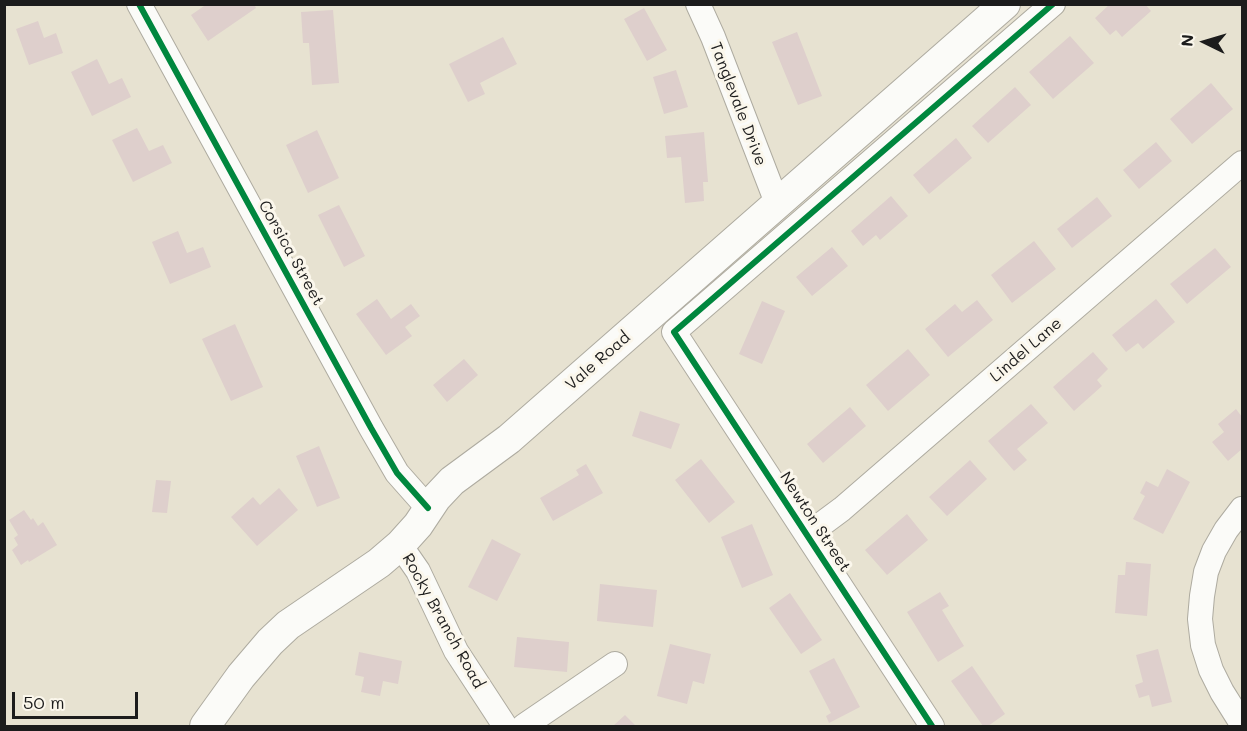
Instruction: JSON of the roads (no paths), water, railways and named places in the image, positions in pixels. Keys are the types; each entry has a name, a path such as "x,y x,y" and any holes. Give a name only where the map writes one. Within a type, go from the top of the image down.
{"main road":[{"name":"Vale Road","path":"205,726 241,676 282,631 379,563 400,545 452,481 509,439 1005,4"}],"street":[{"name":"Corsica Street","path":"139,4 371,428 397,472 428,508"},
{"name":"Tanglevale Drive","path":"698,4 777,203"},
{"path":"656,310 674,332 1053,4"},
{"name":"Lindel Lane","path":"807,535 842,509 1242,163"},
{"name":"Newton Street","path":"674,332 932,726"},
{"path":"1242,509 1214,551 1206,572 1200,620 1203,645 1211,670 1242,724"},
{"name":"Rocky Branch Road","path":"400,545 418,571 456,651 505,726"},
{"path":"524,726 615,664"}]}
